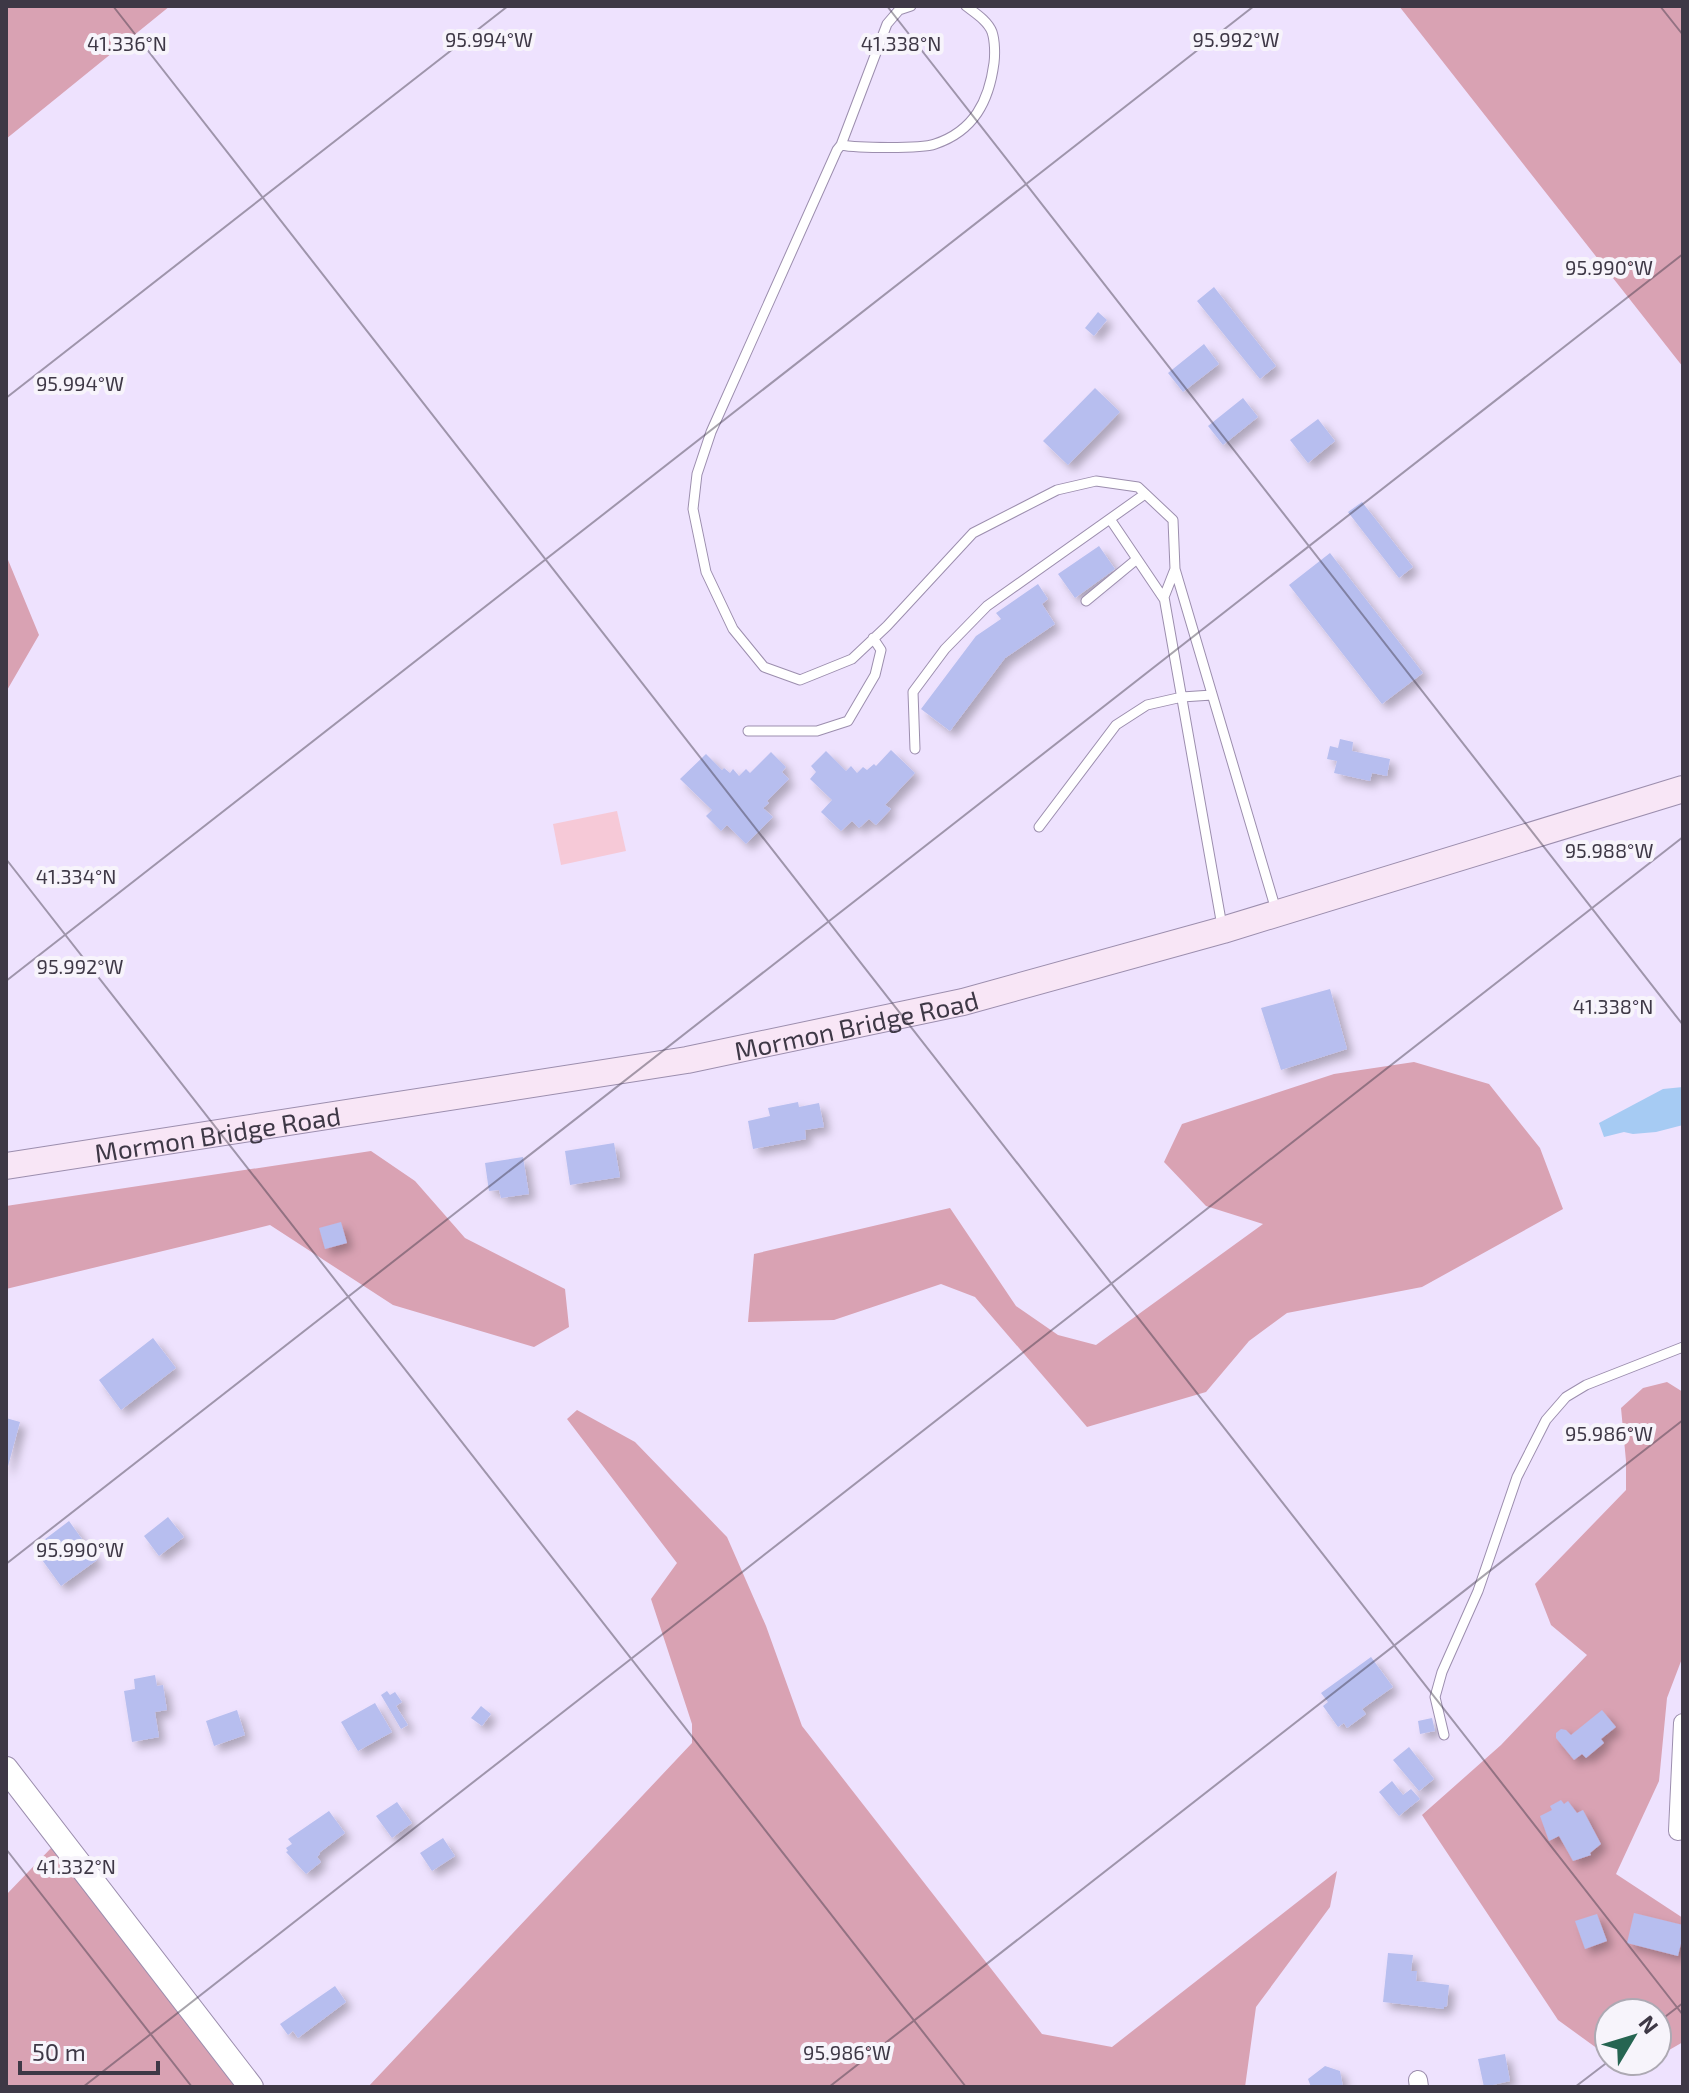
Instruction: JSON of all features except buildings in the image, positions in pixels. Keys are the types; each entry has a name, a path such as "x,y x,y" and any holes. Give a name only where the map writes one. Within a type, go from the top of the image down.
{"main road":[{"name":"Mormon Bridge Road","path":"6,1166 687,1060 963,1002 1223,930 1683,789"}],"street":[{"path":"1678,1831 1683,1723"},
{"path":"6,1769 251,2087"}],"lane":[{"path":"911,6 899,10 887,24 841,145 711,432 697,474 693,509 706,572 733,629 764,667 800,680 852,659 973,533 1057,490 1096,481 1138,487 1173,520 1175,569 1276,914"},
{"path":"841,145 934,145 957,133 977,114 985,101 995,55 992,32 966,6"},
{"path":"915,749 913,692 945,649 987,606 1145,494"},
{"path":"1110,519 1165,600"},
{"path":"1086,601 1137,559"},
{"path":"1175,569 1164,597 1223,930"},
{"path":"748,731 817,731 848,721 875,675 881,650 873,638"},
{"path":"1039,827 1116,725 1147,705 1182,697 1212,695"},
{"path":"1444,1735 1435,1697 1442,1672 1478,1591 1517,1477 1546,1420 1566,1397 1586,1385 1683,1347"}],"shaded area":[{"path":"6,6 170,6 6,139"},
{"path":"1399,6 1683,6 1683,367"},
{"path":"6,555 39,635 6,692"},
{"path":"617,811 626,851 561,865 553,824"},
{"path":"1414,1062 1489,1084 1540,1148 1563,1209 1422,1287 1287,1313 1249,1341 1206,1392 1087,1427 975,1297 941,1284 834,1320 748,1322 754,1254 950,1208 1016,1306 1058,1335 1096,1345 1263,1224 1206,1206 1164,1162 1182,1124 1334,1074"},
{"path":"371,1151 415,1181 465,1238 565,1289 569,1327 534,1347 393,1305 270,1225 6,1289 6,1206"},
{"path":"1667,1382 1683,1392 1683,1656 1667,1698 1659,1781 1616,1874 1683,1918 1683,2042 1673,2048 1673,1997 1593,1997 1593,2045 1558,2020 1422,1815 1501,1745 1587,1655 1551,1625 1535,1584 1626,1490 1621,1408 1643,1388"},
{"path":"577,1410 635,1442 727,1537 766,1626 802,1726 1042,2034 1112,2047 1337,1871 1330,1907 1256,2007 1245,2087 368,2087 692,1743 692,1724 651,1599 677,1563 567,1419"},
{"path":"53,1846 239,2087 6,2087 6,1895"}],"water":[{"path":"1683,1087 1683,1125 1656,1132 1624,1132 1604,1137 1599,1123 1663,1089"}]}
